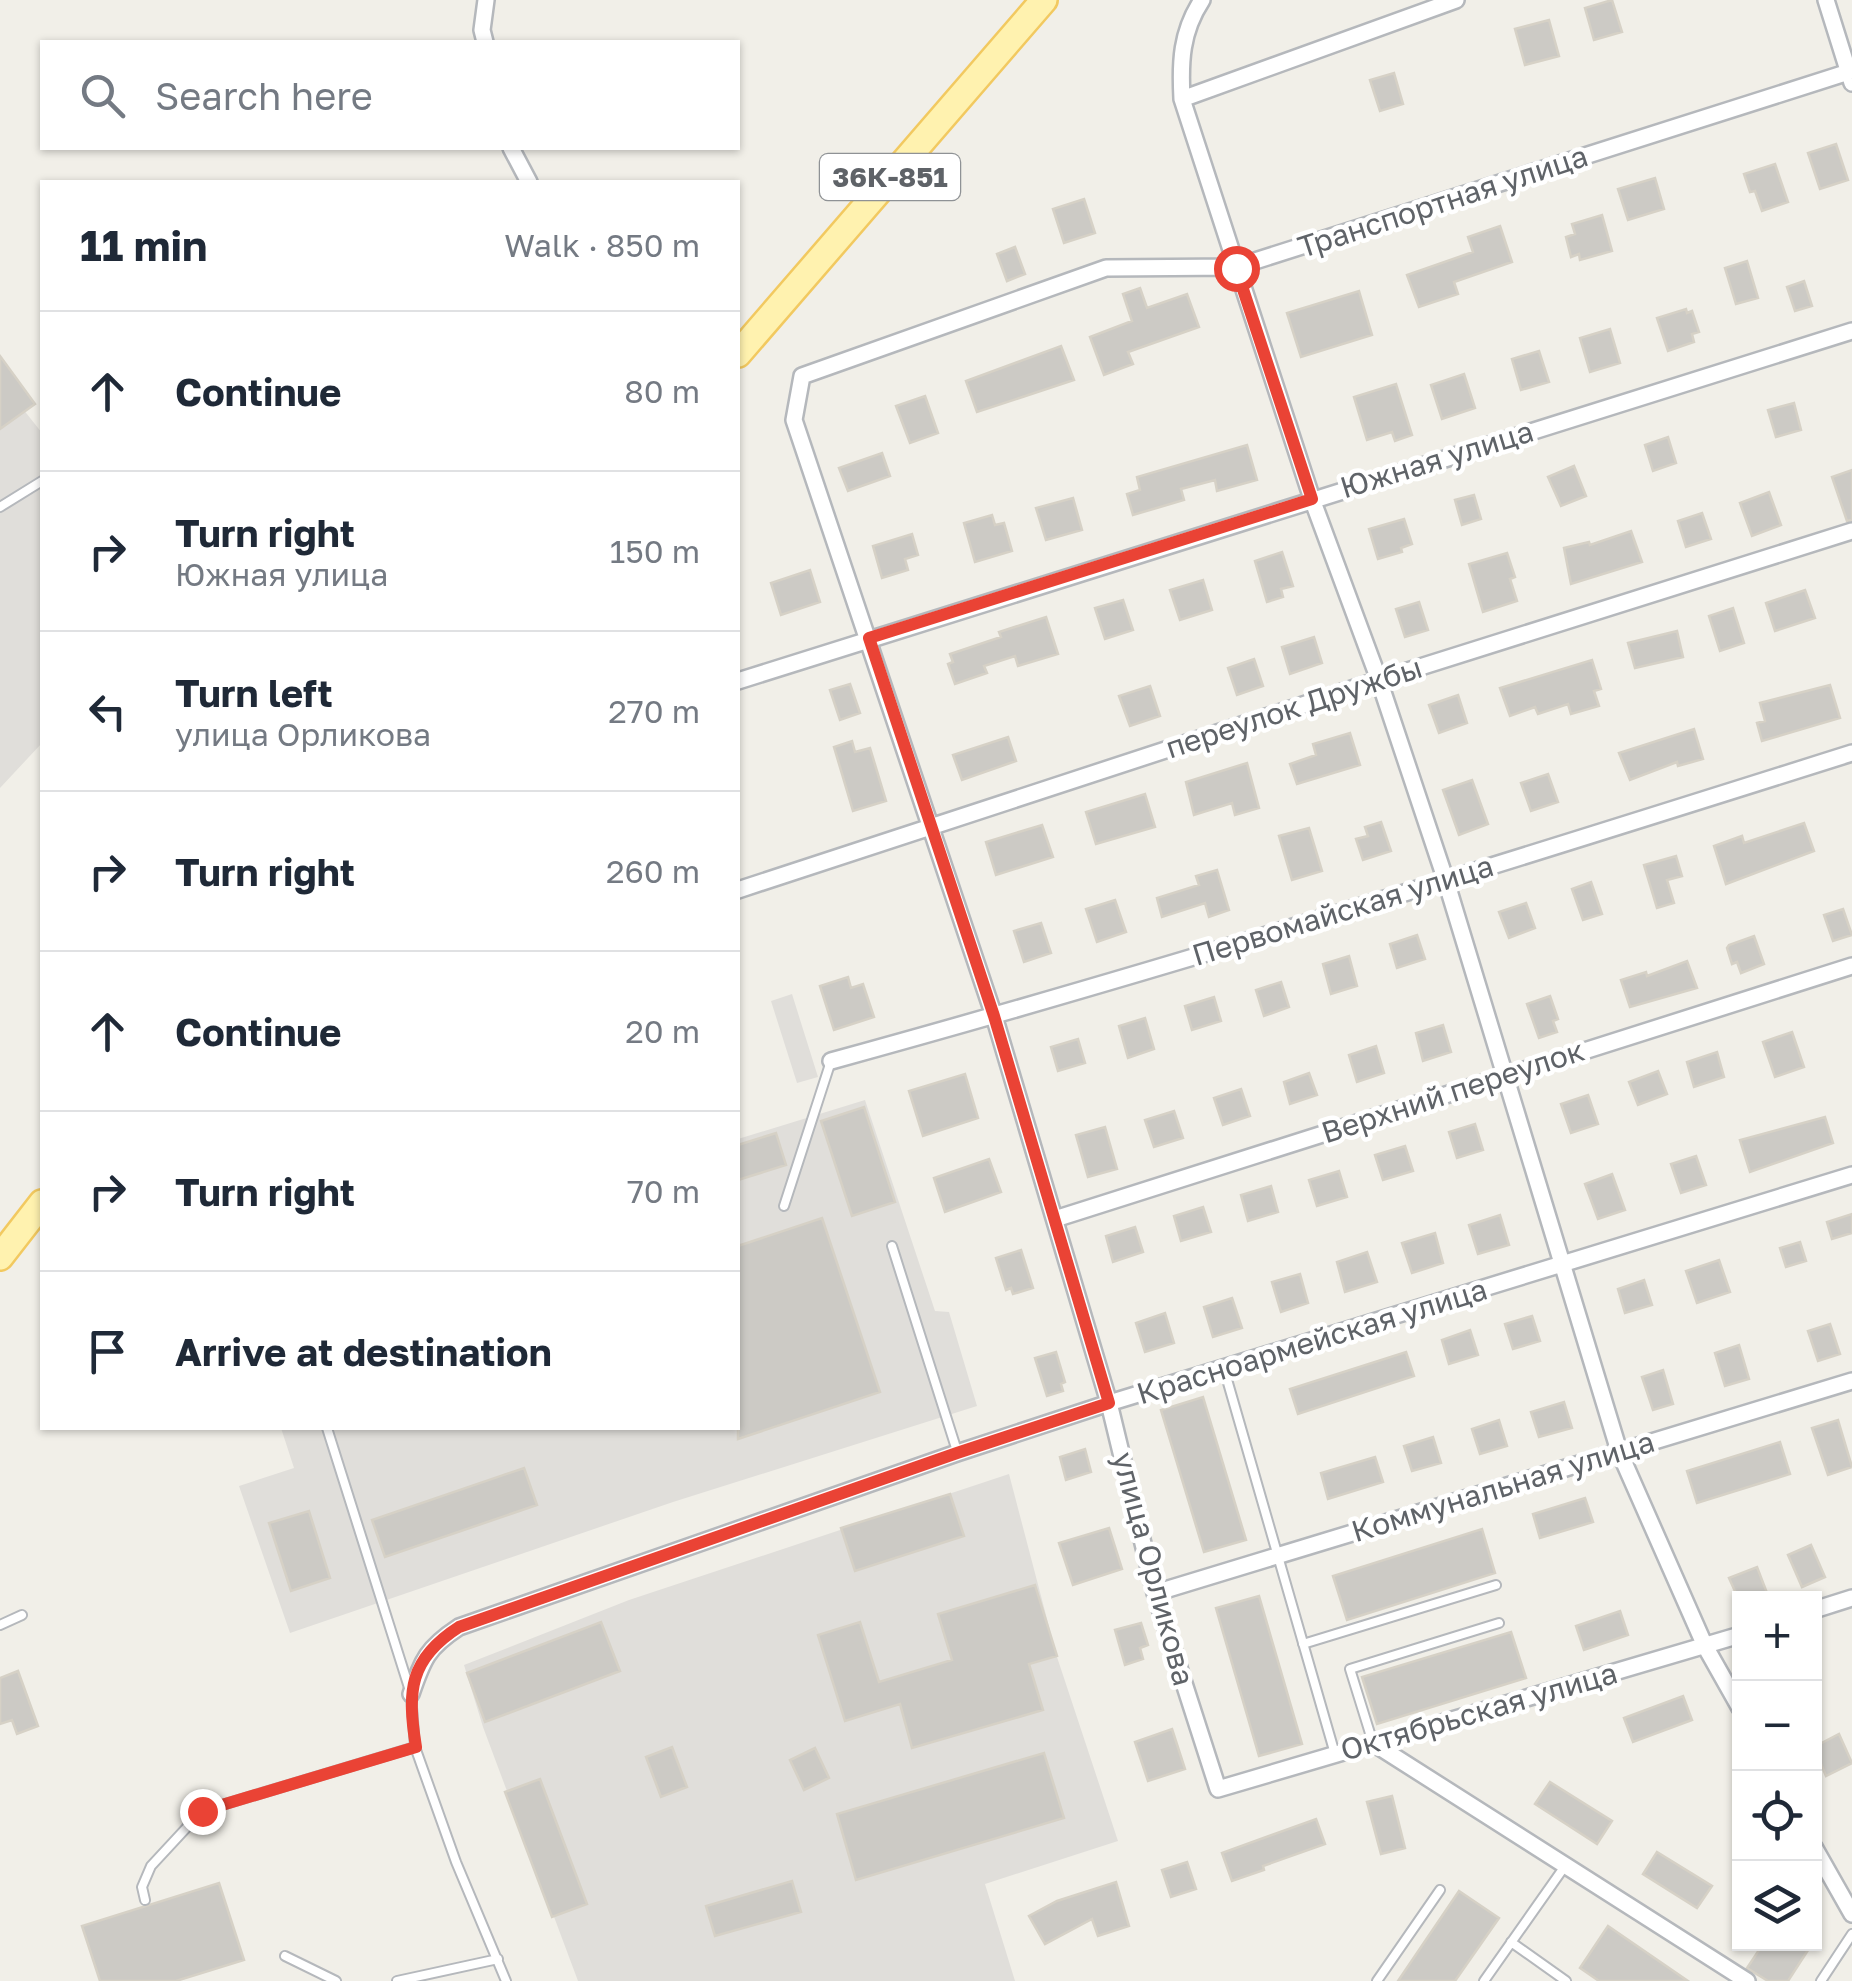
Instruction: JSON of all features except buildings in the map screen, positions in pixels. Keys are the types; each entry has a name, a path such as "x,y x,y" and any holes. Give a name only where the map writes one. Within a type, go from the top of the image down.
{"main road":[{"name":"36К-851","path":"740,352 1044,0"},
{"path":"0,1257 40,1206"}],"street":[{"path":"484,40 486,0"},
{"path":"1202,0 1190,18 1179,58 1182,99 1312,499 1379,680 1446,881 1620,1451 1706,1646 1732,1693"},
{"path":"1182,99 1456,0"},
{"path":"1826,0 1851,75"},
{"name":"Транспортная улица","path":"802,376 1106,268 1236,268 1851,75"},
{"path":"511,150 528,180"},
{"name":"Южная улица","path":"740,680 1852,331"},
{"name":"улица Орликова","path":"802,376 794,420 994,1016 1109,1403 1155,1593 1218,1789"},
{"name":"переулок Дружбы","path":"740,889 1852,530"},
{"name":"Первомайская улица","path":"831,1061 1446,881 1852,753"},
{"name":"Верхний переулок","path":"1055,1219 1852,966"},
{"name":"Красноармейская улица","path":"411,1694 424,1658 435,1643 459,1627 1109,1403 1852,1175"},
{"name":"Коммунальная улица","path":"1155,1593 1852,1382"},
{"path":"1822,1607 1852,1598"},
{"name":"Октябрьская улица","path":"1218,1789 1732,1637"},
{"path":"1373,1743 1747,1981"},
{"path":"1822,1861 1851,1911"}],"lane":[{"path":"0,507 40,481"},
{"path":"784,1206 831,1061"},
{"path":"892,1246 957,1453"},
{"path":"1224,1369 1335,1754"},
{"path":"328,1430 411,1694 416,1747 456,1862 506,1981"},
{"path":"1303,1644 1496,1585"},
{"path":"0,1625 22,1615"},
{"path":"1373,1743 1350,1669 1500,1622"},
{"path":"145,1900 142,1888 151,1866 202,1811 416,1747"},
{"path":"1484,1981 1565,1866"},
{"path":"1377,1981 1440,1890"},
{"path":"1821,1981 1852,1934"},
{"path":"1511,1942 1566,1981"},
{"path":"285,1956 336,1981"},
{"path":"397,1981 498,1959"}],"shaded area":[{"path":"0,380 40,430 40,745 0,788"},
{"path":"792,994 818,1077 797,1083 771,1001"},
{"path":"865,1100 935,1311 949,1312 977,1406 673,1502 290,1633 239,1486 294,1468 282,1430 740,1430 740,1138"},
{"path":"1009,1474 1057,1657 1118,1841 985,1884 1015,1981 578,1981 483,1727 464,1665 629,1600"}],"route":[{"path":"202,1811 416,1747 411,1694 424,1658 435,1643 459,1627 1109,1403 994,1016 869,638 1312,499 1236,268"}]}
